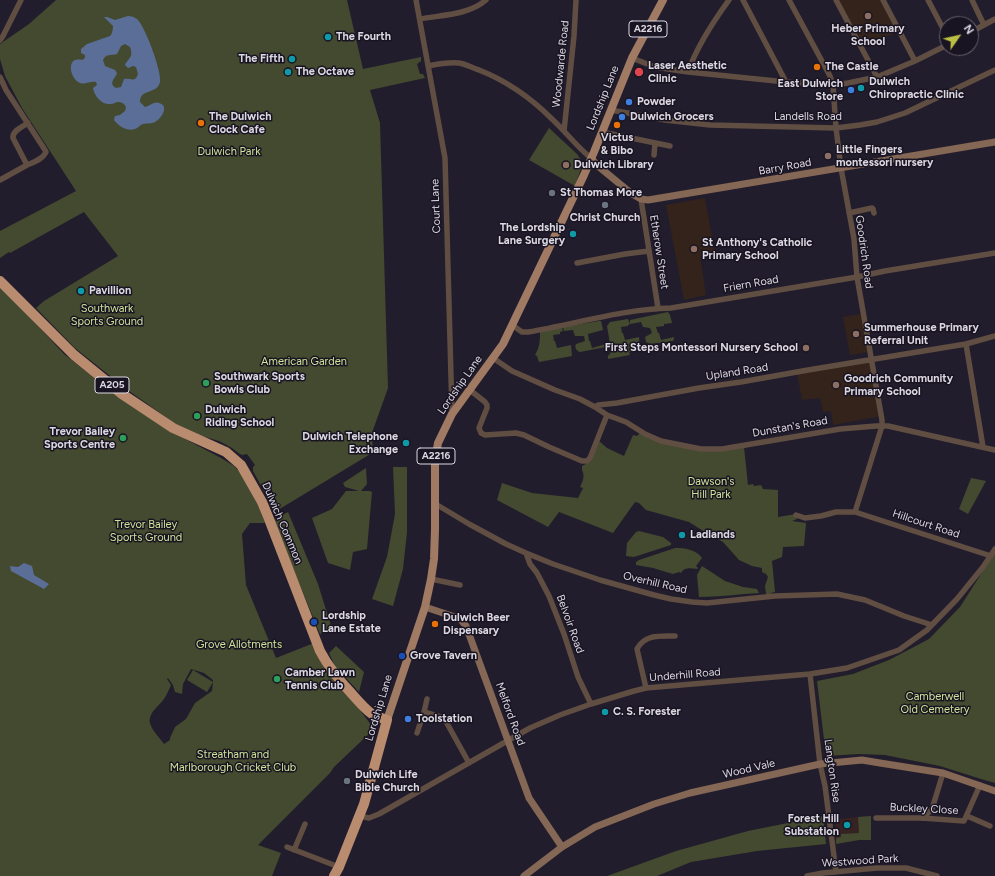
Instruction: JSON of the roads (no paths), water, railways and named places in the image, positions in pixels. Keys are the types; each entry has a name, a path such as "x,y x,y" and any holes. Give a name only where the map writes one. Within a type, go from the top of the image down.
{"highway":[{"name":"Dulwich Common","path":"0,281 74,355 122,394 173,428 226,452 241,465 262,502 269,518 320,651 326,662 334,674 360,703 369,711 387,720"},
{"name":"Lordship Lane","path":"337,872 364,804 387,720"}],"main road":[{"name":"Lordship Lane","path":"387,720 425,607 434,559 435,458 438,444 452,414 503,344 591,158 632,58 663,0"}],"street":[{"path":"0,40 21,0"},
{"name":"Court Lane","path":"416,0 445,158 452,414"},
{"path":"420,20 468,10 486,0"},
{"name":"Woodwarde Road","path":"564,130 574,36 576,0"},
{"path":"688,72 712,24 729,0"},
{"path":"743,0 786,82"},
{"name":"Goodrich Road","path":"789,0 826,68 833,85 841,168 854,243 857,277 882,420 882,426 855,512"},
{"path":"836,0 877,77"},
{"path":"883,0 915,61"},
{"path":"928,0 939,21"},
{"path":"972,0 984,25"},
{"path":"979,28 995,19"},
{"path":"632,58 655,67 688,72 786,82 833,85 877,77 939,49"},
{"path":"428,66 443,63 461,64 514,87 564,130 582,151 598,166 632,194 641,199"},
{"name":"Landells Road","path":"611,110 665,120 710,125 836,128 877,122 905,113 995,70"},
{"path":"0,77 6,90 46,152 41,158 0,180"},
{"path":"27,165 12,135 14,132 28,124"},
{"path":"602,132 670,146"},
{"name":"Barry Road","path":"641,199 648,200 673,196 995,142"},
{"path":"654,155 656,143"},
{"name":"Etherow Street","path":"641,199 658,308"},
{"path":"849,213 872,208 874,213"},
{"path":"577,263 649,251"},
{"name":"Friern Road","path":"512,325 522,332 528,332 604,316 658,308 671,308 995,252"},
{"name":"Upland Road","path":"596,407 598,405 966,344 995,336"},
{"path":"966,344 983,447"},
{"path":"493,358 512,371 596,407"},
{"path":"470,390 487,405 479,428 481,433 485,435 516,433 524,435 582,461 587,461 590,458 608,415"},
{"name":"Dunstan's Road","path":"596,407 608,415 626,422 645,434 661,441 701,449 722,449 840,429 888,426 995,450"},
{"name":"Overhill Road","path":"434,503 500,541 526,553 600,580 671,599 707,603 775,596 837,594 865,600 904,616 932,625"},
{"name":"Hillcourt Road","path":"796,515 805,518 836,512 855,512 991,556"},
{"name":"Underhill Road","path":"359,816 369,818 379,814 530,728 558,715 591,704 646,688 810,674 847,668 899,650 927,630 957,599 983,567 995,549"},
{"name":"Belvoir Road","path":"526,553 530,564 537,573 549,596 564,634 578,677 591,704"},
{"path":"430,579 460,585"},
{"name":"Melford Road","path":"425,607 458,618 466,626 529,798 562,847"},
{"path":"646,688 637,649 645,640 655,636 674,636"},
{"name":"Langton Rise","path":"810,674 820,764 825,786 836,872"},
{"path":"417,733 427,699"},
{"path":"424,712 444,718 469,763"},
{"name":"Wood Vale","path":"524,876 562,847 595,827 656,803 690,793 820,764 862,760 943,773 995,791"},
{"path":"922,818 932,809 943,773"},
{"name":"Buckley Close","path":"876,818 922,818 964,821 980,785"},
{"name":"Buckley Close","path":"967,816 990,826"},
{"path":"294,850 305,824"},
{"path":"287,847 337,872"},
{"name":"Westwood Park","path":"807,876 877,868 906,868 935,876"}],"water":[{"path":"128,16 137,19 148,39 156,60 160,77 160,82 156,89 143,95 140,102 145,107 154,103 159,103 162,105 164,110 160,118 155,122 143,124 132,130 123,128 114,120 115,116 120,115 125,111 126,107 124,104 118,102 105,104 96,96 93,88 97,85 96,82 84,84 80,83 74,77 71,68 73,61 82,60 85,58 85,55 81,53 81,49 87,44 111,35 113,26 104,17 115,20","holes":["125,44 130,47 131,56 125,65 128,68 133,66 136,67 138,74 137,77 134,79 124,79 121,87 116,88 112,83 117,73 115,70 105,66 103,60 107,56 117,54 121,46"]},
{"path":"24,563 32,566 34,575 49,584 44,589 11,571 10,566 18,567"}],"place":[{"name":"Heber Primary School","path":"868,16"},
{"name":"The Fourth","path":"328,37"},
{"name":"The Fifth","path":"292,59"},
{"name":"The Castle","path":"817,67"},
{"name":"The Octave","path":"288,72"},
{"name":"Laser Aesthetic Clinic","path":"639,72"},
{"name":"Dulwich Chiropractic Clinic","path":"861,88"},
{"name":"East Dulwich Store","path":"851,90"},
{"name":"Powder","path":"629,102"},
{"name":"Dulwich Grocers","path":"622,117"},
{"name":"The Dulwich Clock Cafe","path":"201,123"},
{"name":"Victus & Bibo","path":"617,125"},
{"name":"Little Fingers montessori nursery","path":"828,156"},
{"name":"Dulwich Library","path":"566,165"},
{"name":"St Thomas More","path":"552,193"},
{"name":"Christ Church","path":"605,205"},
{"name":"The Lordship Lane Surgery","path":"573,234"},
{"name":"St Anthony's Catholic Primary School","path":"694,249"},
{"name":"Pavillion","path":"81,291"},
{"name":"Summerhouse Primary Referral Unit","path":"856,334"},
{"name":"First Steps Montessori Nursery School","path":"806,348"},
{"name":"Southwark Sports Bowls Club","path":"206,383"},
{"name":"Goodrich Community Primary School","path":"836,385"},
{"name":"Dulwich Riding School","path":"197,416"},
{"name":"Trevor Bailey Sports Centre","path":"123,438"},
{"name":"Dulwich Telephone Exchange","path":"406,443"},
{"name":"Ladlands","path":"682,535"},
{"name":"Lordship Lane Estate","path":"314,622"},
{"name":"Dulwich Beer Dispensary","path":"435,624"},
{"name":"Grove Tavern","path":"402,656"},
{"name":"Camber Lawn Tennis Club","path":"277,679"},
{"name":"C. S. Forester","path":"605,712"},
{"name":"Toolstation","path":"408,719"},
{"name":"Dulwich Life Bible Church","path":"347,781"},
{"name":"Forest Hill Substation","path":"847,825"}],"park label":[{"name":"Dulwich Park","path":"229,152"},
{"name":"Southwark Sports Ground","path":"107,315"},
{"name":"American Garden","path":"304,362"},
{"name":"Dawson's Hill Park","path":"711,488"},
{"name":"Trevor Bailey Sports Ground","path":"146,531"},
{"name":"Grove Allotments","path":"239,645"},
{"name":"Camberwell Old Cemetery","path":"935,703"},
{"name":"Streatham and Marlborough Cricket Club","path":"233,761"}]}
